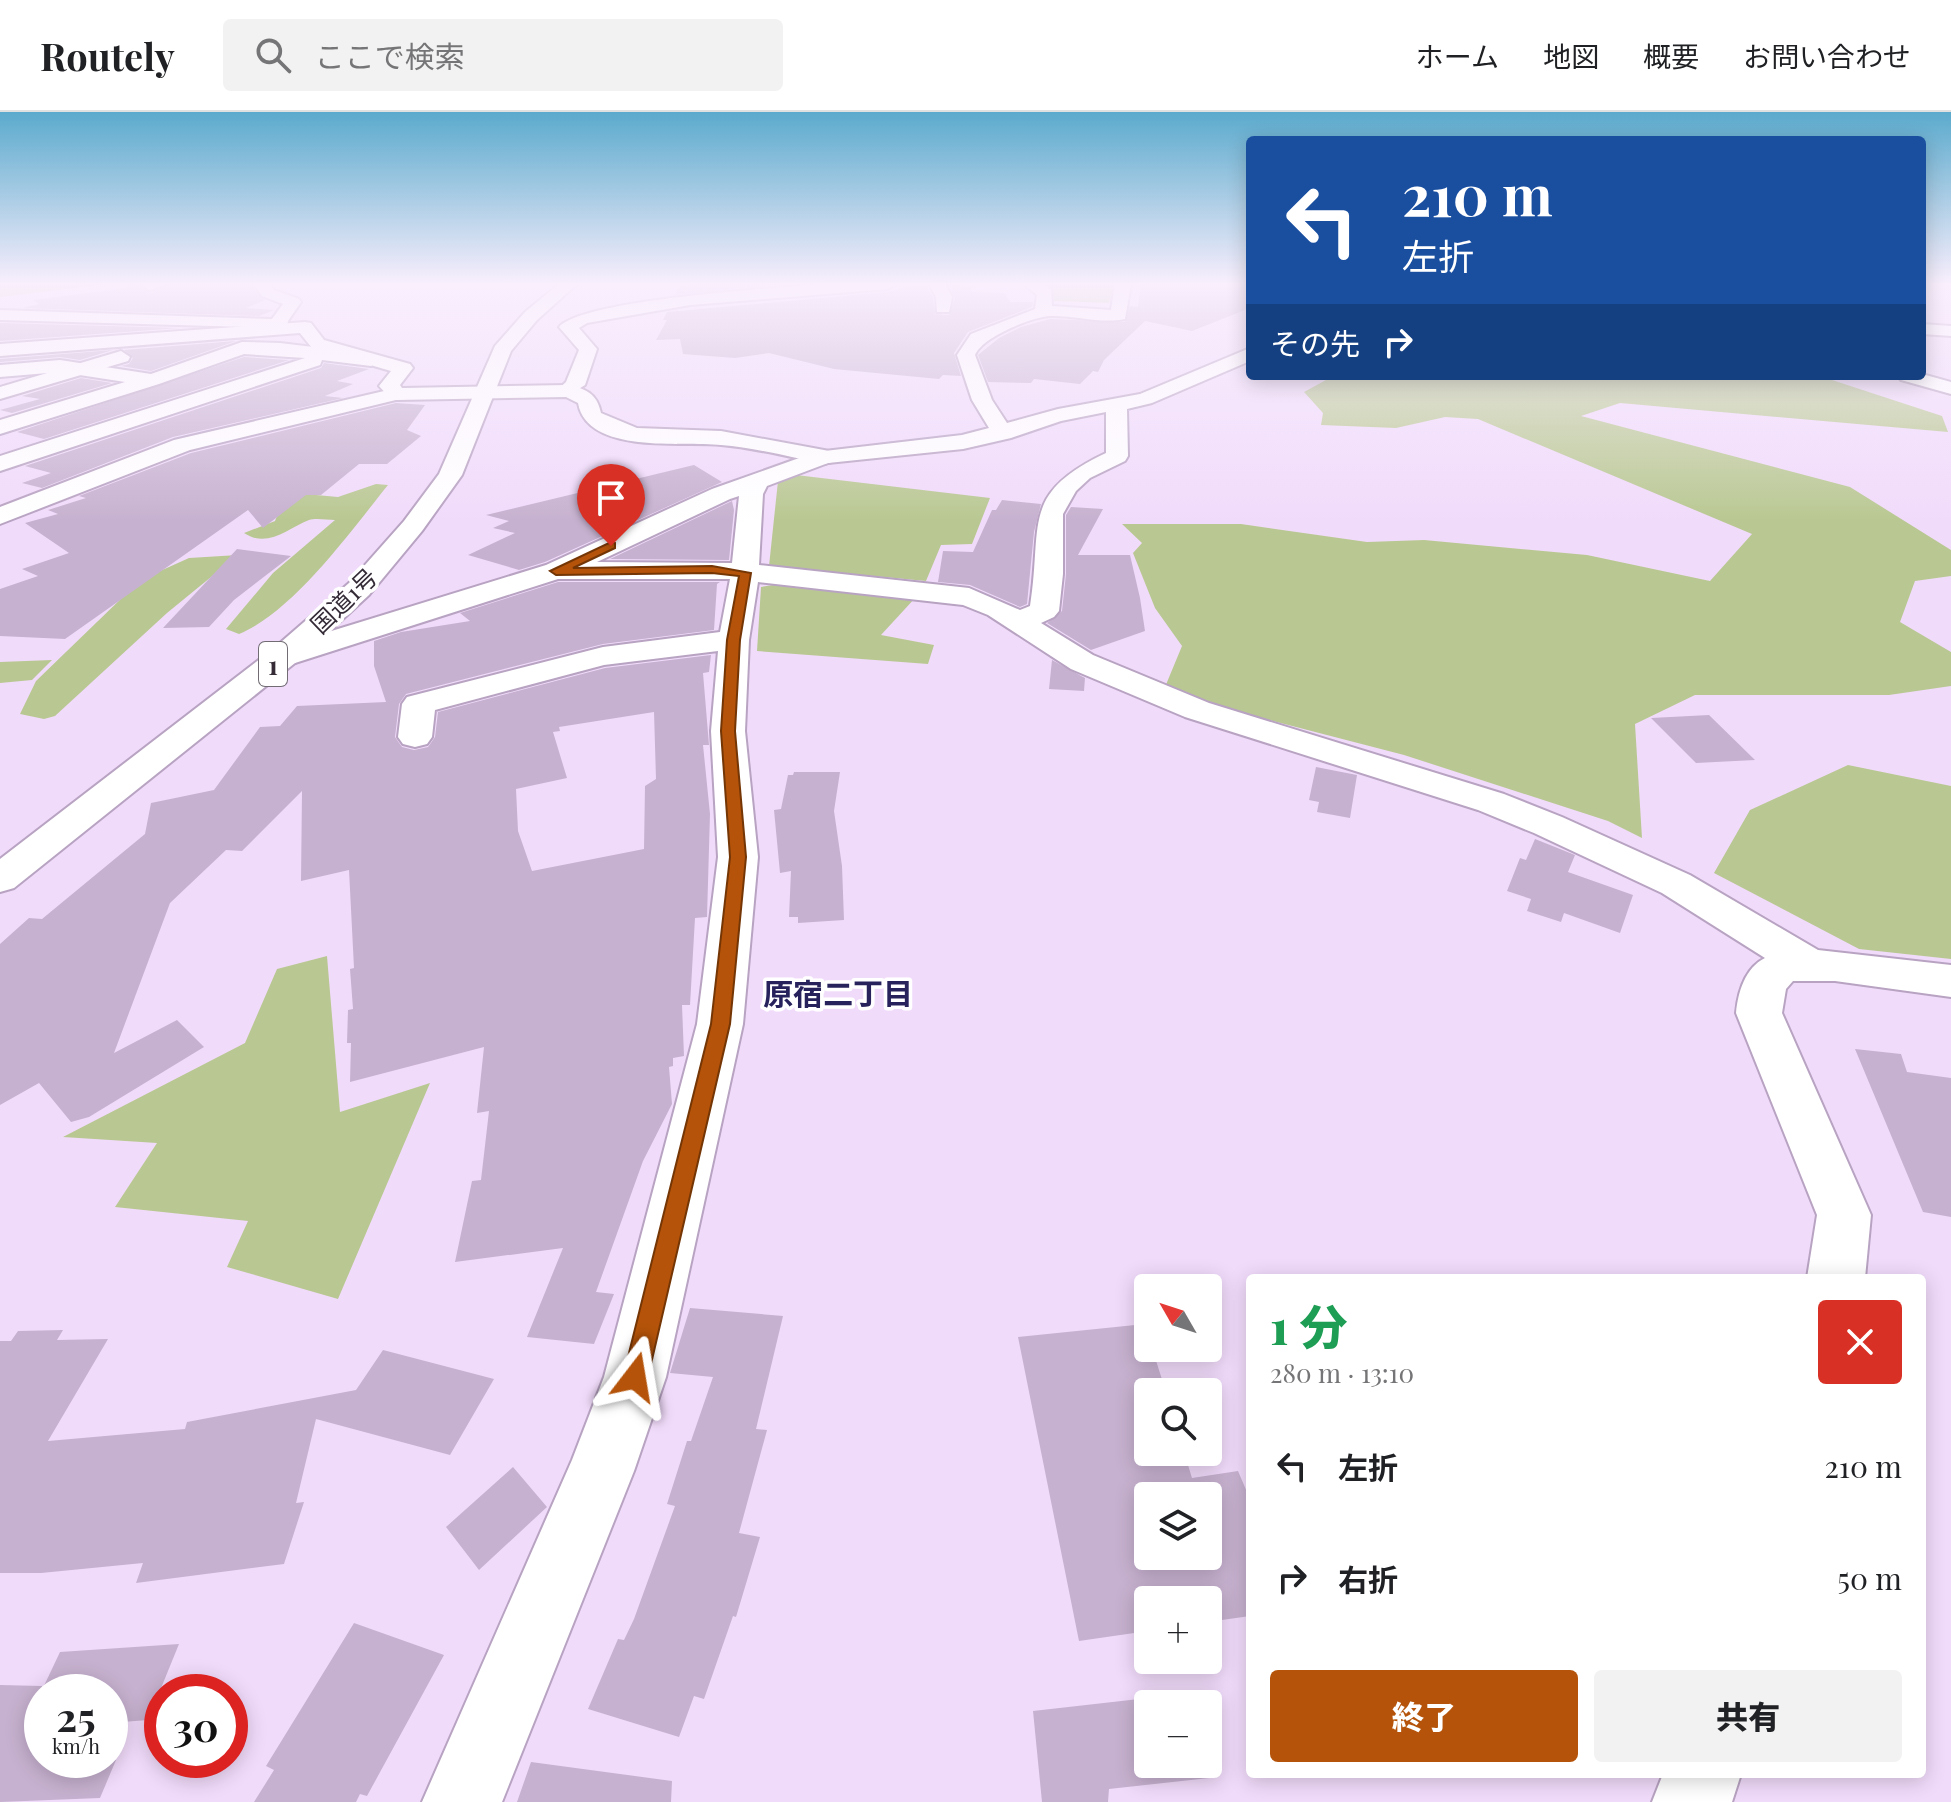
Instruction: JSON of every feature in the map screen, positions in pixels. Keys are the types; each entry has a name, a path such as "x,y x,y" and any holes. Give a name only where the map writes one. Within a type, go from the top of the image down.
{"main road":[{"path":"0,393 104,363"},
{"path":"0,427 200,363"},
{"path":"0,464 309,363"},
{"path":"382,363 403,368 389,386 397,394"},
{"name":"国道1号","path":"448,421 492,363"},
{"path":"566,391 575,385 583,363"},
{"path":"969,363 982,400 1003,433"},
{"path":"284,656 556,571 721,494 824,457 931,447 1003,433 1058,415 1158,395 1230,363"},
{"path":"0,371 47,366 152,380"},
{"path":"1922,380 1951,388"},
{"name":"国道1号","path":"7,860 284,656 359,589 413,526 450,475 471,388"},
{"path":"0,516 182,445 397,394 471,388 577,393 588,401 591,416 601,425 629,434 722,438 824,457"},
{"path":"203,397 301,416"},
{"path":"86,400 151,414"},
{"path":"1019,621 1044,611 1049,574 1050,514 1066,487 1082,473 1117,456 1116,404"},
{"name":"国道1号","path":"7,860 334,588 389,525 422,474"},
{"path":"462,1802 601,1471 635,1377 720,1024 738,857 728,731 734,640 745,573 751,494 757,481"},
{"path":"556,571 712,569 953,593 986,603 1082,662 1197,710 1491,802 1548,825 1676,884 1806,963"},
{"path":"415,737 419,704 603,656 734,640"},
{"path":"1837,1274 1844,1215 1759,1013 1760,994 1767,980 1783,967 1806,963 1951,981"},
{"path":"1692,1802 1701,1778"}],"green space":[{"path":"1326,380 1832,380 1942,416 1948,432 1620,403 1581,416 1850,487 1951,550 1951,576 1915,581 1900,622 1951,652 1951,686 1889,695 1695,695 1635,724 1642,838 1608,821 1404,755 1242,713 1165,687 1182,646 1155,608 1133,553 1142,543 1122,524 1241,524 1367,542 1424,540 1587,555 1710,581 1752,534 1478,419 1445,417 1396,428 1321,425 1323,413 1304,392"},
{"path":"796,475 990,498 972,544 941,545 926,581 769,566 778,481"},
{"path":"376,484 388,485 320,568 280,608 239,634 226,629 273,573 335,520 309,520 278,536 261,539 244,533 275,521 281,505 238,505 209,518 185,540 133,564 149,576 189,558 238,555 167,613 55,716 44,719 20,714 36,681 129,591 111,573 111,560 124,547 97,544 96,539 107,522 123,513 189,497 230,495 239,500 305,494 338,497"},
{"path":"785,583 916,597 881,635 934,645 928,664 757,651 761,587"},
{"path":"52,660 32,680 0,683 0,662"},
{"path":"1848,765 1951,786 1951,959 1859,949 1714,873 1750,810"},
{"path":"327,956 340,1112 430,1083 338,1299 227,1267 248,1221 115,1207 157,1143 63,1137 245,1043 277,969"}],"building":[{"path":"174,363 151,371 121,366"},
{"path":"226,363 280,363 44,439 17,432"},
{"path":"324,363 369,369 337,381 353,384 325,396 343,398 173,437 42,488 22,483 51,473 25,466 321,368"},
{"path":"809,363 957,363 961,376 943,375 939,379 834,369"},
{"path":"981,363 1103,363 1098,372 1093,371 1080,384 1034,379 1031,383 988,382"},
{"path":"81,378 112,383 12,413 0,410 40,399 22,396"},
{"path":"396,403 425,405 407,430 421,436 387,464 359,464 321,495 306,495 263,528 248,510 65,639 0,636 0,589 38,576 22,569 69,553 25,523 58,514 48,510 86,498 79,496 191,453"},
{"path":"694,465 722,482 545,562 519,570 468,555 515,533 493,528 509,521 486,515"},
{"path":"1002,500 1041,504 1034,532 1027,604 1020,607 970,585 938,582 943,551 973,552 992,510 996,510"},
{"path":"732,501 734,510 729,560 610,559"},
{"path":"1071,507 1103,509 1078,555 1130,555 1145,631 1091,650 1047,623 1062,611 1066,574 1066,515"},
{"path":"237,549 291,556 234,600 209,627 163,628"},
{"path":"558,582 720,582 717,584 714,630 603,644 406,694 399,704 395,737 402,747 414,750 428,747 435,737 438,712 605,668 711,655 709,672 703,673 709,745 703,745 710,814 707,917 695,918 690,1005 682,1005 684,1056 673,1058 673,1066 669,1067 672,1104 643,1161 596,1292 614,1294 594,1344 527,1337 563,1248 455,1262 472,1181 481,1180 489,1111 477,1113 484,1047 350,1082 348,1010 353,1009 350,969 354,968 349,870 301,881 302,791 242,851 226,850 170,903 114,1053 177,1020 204,1047 89,1117 71,1122 39,1083 0,1105 0,944 29,918 42,919 145,834 151,803 214,790 260,727 280,726 297,706 386,702 374,666 374,641 401,632 470,621 460,613","holes":["654,712 656,779 645,786 644,849 532,871 518,831 516,789 567,778 553,732 560,731 559,727"]},
{"path":"1052,660 1085,678 1084,691 1049,689"},
{"path":"1709,715 1755,760 1696,763 1651,718"},
{"path":"1316,767 1357,775 1350,818 1317,812 1319,802 1309,800"},
{"path":"794,772 840,772 834,811 842,866 844,920 798,923 798,917 789,917 791,871 780,873 774,810 781,809 788,775"},
{"path":"1535,839 1575,855 1568,872 1633,895 1620,933 1564,913 1561,922 1527,911 1531,899 1507,891 1520,858 1526,860"},
{"path":"1855,1049 1901,1054 1907,1072 1951,1078 1951,1217 1923,1212"},
{"path":"690,1308 783,1316 756,1429 767,1430 739,1533 760,1537 736,1617 733,1616 704,1699 694,1696 679,1737 588,1709 618,1639 624,1640 634,1619 675,1506 667,1504 687,1441 691,1441 713,1377 670,1373"},
{"path":"1134,1325 1134,1362 1156,1362 1162,1378 1134,1378 1134,1466 1188,1466 1192,1478 1238,1471 1246,1490 1246,1617 1222,1620 1222,1586 1134,1586 1134,1633 1079,1641 1018,1337"},
{"path":"63,1330 57,1340 108,1339 48,1441 185,1429 187,1422 356,1390 383,1350 494,1379 450,1455 316,1419 296,1503 304,1502 284,1564 136,1583 143,1563 41,1573 0,1573 0,1341 11,1341 18,1331"},
{"path":"513,1467 547,1507 479,1570 446,1527"},
{"path":"354,1623 444,1655 367,1796 360,1794 356,1802 254,1802 274,1770 266,1766"},
{"path":"179,1644 167,1674 144,1674 144,1720 128,1722 128,1674 50,1674 60,1652"},
{"path":"0,1685 24,1686 24,1778 108,1778 100,1798 0,1802"},
{"path":"1134,1700 1134,1778 1209,1778 1109,1789 1108,1802 1042,1802 1033,1711"},
{"path":"531,1762 672,1781 671,1802 517,1802"}],"district":[{"name":"原宿二丁目","path":"838,993"}],"route":[{"path":"611,546 556,571 712,569 745,573 734,640 728,731 738,857 720,1024 635,1377"}]}
